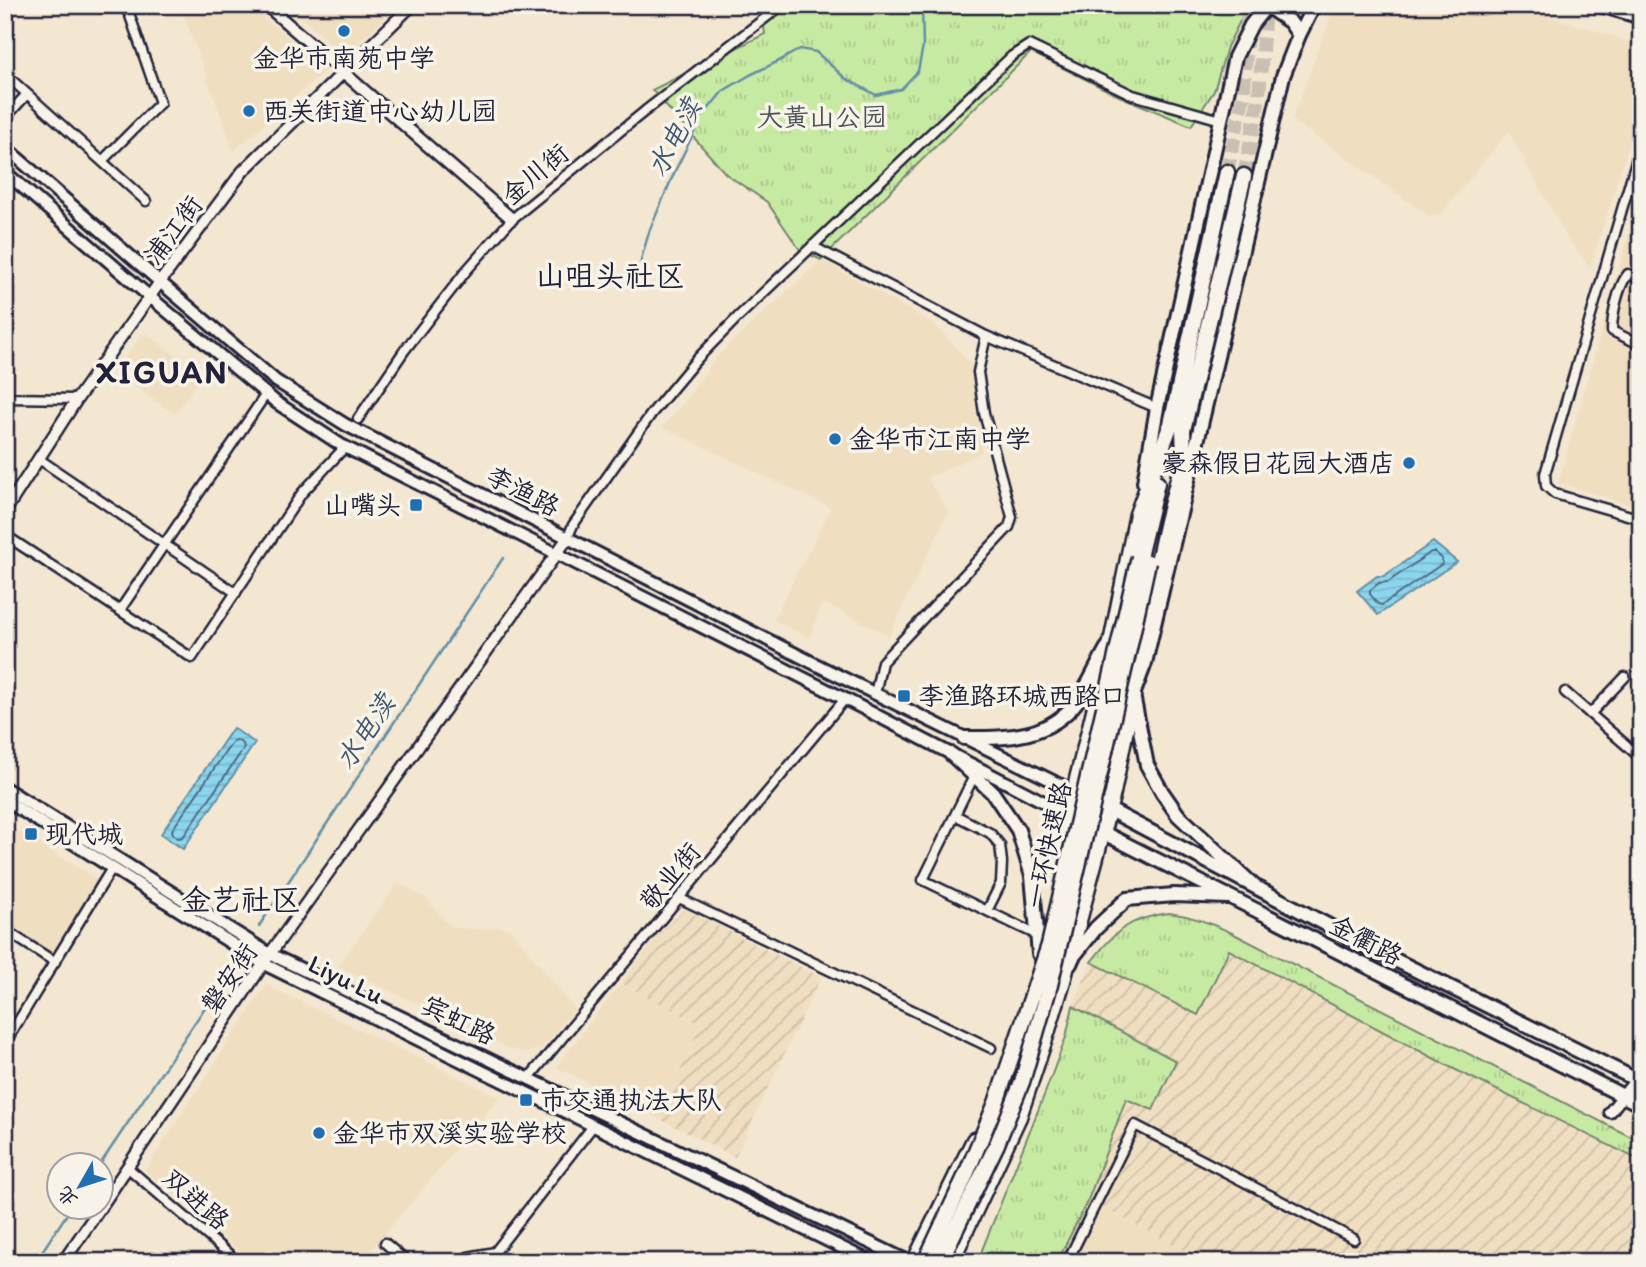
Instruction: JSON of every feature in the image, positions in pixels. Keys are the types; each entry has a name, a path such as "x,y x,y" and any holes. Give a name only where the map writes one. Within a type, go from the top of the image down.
{"highway":[{"path":"951,1262 1019,1117 1063,981 1109,810 1133,695 1136,660 1184,456 1177,427 1227,172"},
{"path":"912,1262 981,1124 1020,1017 1051,916 1075,792 1138,514 1177,427 1244,176"},
{"name":"一环快速路","path":"925,1262 996,1103 1049,946 1177,427"},
{"name":"一环快速路","path":"940,1262 997,1144 1022,1082 1051,985 1124,672 1144,559"}],"main road":[{"path":"1254,886 1178,815 1162,792 1147,765 1133,695 1149,650 1283,76 1314,5"},
{"path":"1597,5 1641,18"},
{"path":"1138,514 1157,408 1235,57 1251,25 1267,6 1290,22 1299,35"},
{"name":"李渔路","path":"5,147 276,381 346,425 567,539 1075,792"},
{"name":"李渔路","path":"5,172 266,394 345,447 951,754"},
{"path":"964,738 1012,738 1038,731 1059,719 1078,701 1112,638"},
{"path":"951,754 976,772 1071,816"},
{"path":"976,772 1018,830 1032,876 1039,954"},
{"name":"宾虹路","path":"5,788 267,959 528,1079 912,1262"},
{"name":"金衢路","path":"1075,792 1367,946 1639,1078"},
{"name":"Liyu Lu","path":"5,800 112,868 267,959 593,1126 871,1262"},
{"name":"金衢路","path":"1071,816 1641,1105"},
{"path":"1063,981 1073,957 1096,928 1127,899 1174,895 1231,897"}],"street":[{"path":"102,161 160,103 129,13 121,5"},
{"path":"266,5 512,219"},
{"name":"浦江街","path":"5,512 77,399 243,172 412,5"},
{"name":"金川街","path":"358,419 404,351 466,271 512,219 782,5"},
{"path":"567,539 573,525 652,413 697,359 1012,56 1029,45 1133,95 1221,120"},
{"path":"5,75 146,201"},
{"path":"5,118 27,94"},
{"path":"1641,144 1545,474 1546,486 1555,494 1641,519"},
{"path":"812,246 986,336 1157,408"},
{"path":"1641,279 1628,274 1623,281 1612,321 1612,331 1641,345"},
{"path":"875,694 882,662 1009,527 1012,517 984,413 978,372 986,336"},
{"path":"120,610 266,394"},
{"path":"5,398 77,399"},
{"path":"5,535 191,658 302,494 345,447"},
{"path":"39,459 236,593"},
{"name":"磐安街","path":"116,1184 267,959 567,539"},
{"path":"1590,714 1625,677"},
{"path":"1565,692 1641,758"},
{"name":"敬业街","path":"528,1079 845,699"},
{"path":"976,772 923,880 1037,935"},
{"path":"955,815 990,833 1000,845 1001,883 987,911"},
{"path":"5,1043 112,868"},
{"path":"679,898 991,1048"},
{"path":"5,930 55,962"},
{"path":"1609,1112 1639,1078"},
{"path":"1067,1262 1135,1125 1354,1239"},
{"path":"464,1262 468,1257 495,1252 593,1126"},
{"name":"双进路","path":"127,1167 238,1262"},
{"name":"磐安街","path":"63,1262 90,1222"},
{"path":"385,1243 407,1262"}],"shaded area":[{"name":"西关街道中心幼儿园","path":"180,5 249,5 326,70 234,151"},
{"name":"金华市南苑中学","path":"287,5 398,5 345,56"},
{"path":"1339,5 1514,5 1641,45 1641,106 1590,268 1567,238 1509,131 1440,215 1428,215 1292,120 1332,13"},
{"path":"1641,191 1641,508 1558,483"},
{"name":"金华市江南中学","path":"821,260 934,324 971,364 982,452 927,478 948,512 889,636 822,602 810,638 773,620 831,508 662,427 679,409 718,355"},
{"path":"147,333 201,377 175,414 115,373 141,336"},
{"path":"5,823 106,885 61,959 48,965 5,937"},
{"path":"397,884 425,897 445,921 455,928 510,929 575,1009 541,1049 526,1052 510,1049 338,966"},
{"path":"684,909 821,977 735,1157 660,1119 700,1024 621,983 658,935"},
{"path":"1229,950 1452,1068 1641,1161 1641,1262 1207,1262 1088,1200 1126,1098 1073,1006 1091,962 1198,1015"},
{"path":"621,983 700,1024 660,1119 556,1067"},
{"name":"金华市双溪实验学校","path":"266,985 500,1097 361,1262 251,1262 145,1170"},
{"path":"1088,1200 1207,1262 1057,1262"}],"green space":[{"name":"大黄山公园","path":"797,5 835,5 854,13 858,5 1253,5 1243,15 1227,47 1214,91 1191,126 1117,95 1031,52 821,260 800,250 767,202 726,174 652,90 765,34 763,19"},
{"path":"1169,913 1201,920 1232,933 1641,1142 1641,1161 1452,1068 1229,950 1198,1015 1091,962 1124,928 1143,918"},
{"path":"1073,1006 1176,1061 1153,1110 1126,1099 1088,1200 1057,1262 982,1262 982,1250 1066,1037"}],"water":[{"path":"1433,542 1457,562 1378,615 1357,591"},
{"path":"233,728 255,743 183,849 161,834"}],"waterway":[{"name":"水电渎","path":"637,284 650,229 675,171 701,118 723,91 800,49 816,52 845,78 876,95 901,89 918,71 923,46 922,5"},
{"name":"水电渎","path":"259,926 503,558"},
{"name":"水电渎","path":"108,1152 234,964"},
{"name":"水电渎","path":"35,1262 62,1222"}],"tunnel":[{"path":"1227,172 1244,94 1248,5"},
{"path":"1244,176 1259,97 1265,5"}],"place":[{"name":"金华市南苑中学","path":"344,31"},
{"name":"西关街道中心幼儿园","path":"249,111"},
{"name":"金华市江南中学","path":"835,439"},
{"name":"豪森假日花园大酒店","path":"1409,463"},
{"name":"山嘴头","path":"416,505"},
{"name":"李渔路环城西路口","path":"904,696"},
{"name":"现代城","path":"31,834"},
{"name":"市交通执法大队","path":"526,1100"},
{"name":"金华市双溪实验学校","path":"319,1133"}],"district":[{"name":"山咀头社区","path":"610,276"},
{"name":"XIGUAN","path":"162,371"},
{"name":"金艺社区","path":"241,900"}]}
